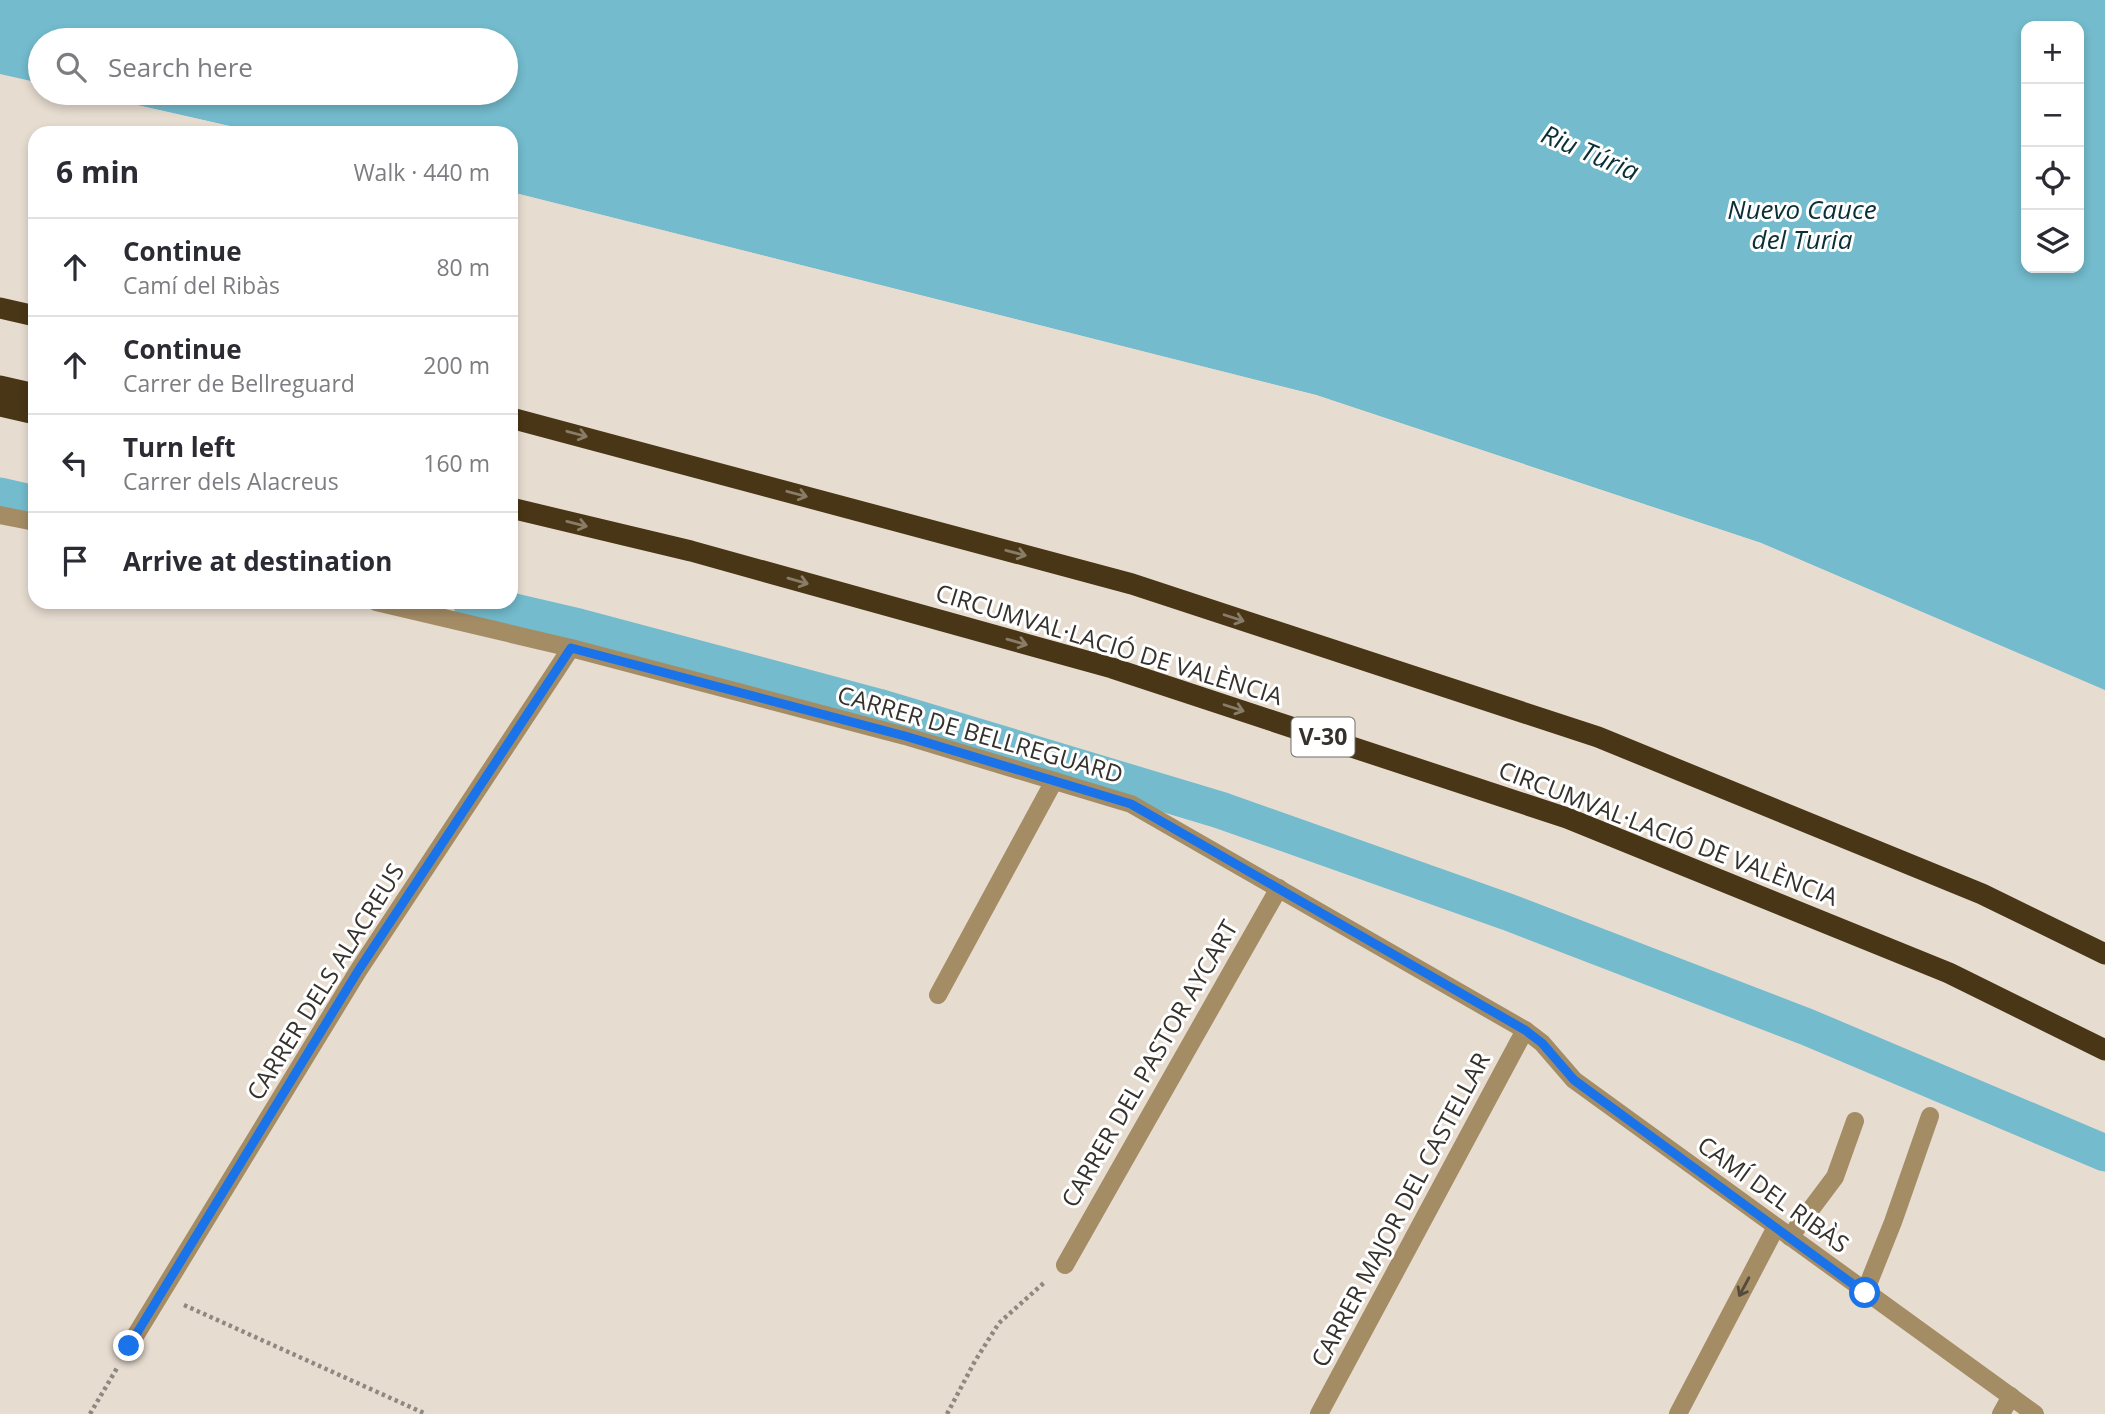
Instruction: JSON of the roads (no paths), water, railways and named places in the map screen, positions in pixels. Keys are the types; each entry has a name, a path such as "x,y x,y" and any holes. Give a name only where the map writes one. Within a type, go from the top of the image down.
{"highway":[{"path":"0,309 28,315"},
{"path":"0,386 28,392"},
{"path":"0,406 28,412"},
{"path":"518,420 1132,584 1598,737 1982,894 2105,954"},
{"name":"CIRCUMVAL·LACIÓ DE VALÈNCIA","path":"518,510 691,551 1112,668 1567,818 1949,973 2105,1050"}],"street":[{"path":"0,515 28,521"},
{"name":"CARRER DE BELLREGUARD","path":"406,609 571,648 905,736 1131,804 1525,1030"},
{"name":"CARRER DELS ALACREUS","path":"129,1346 358,971 571,648"},
{"path":"938,995 1054,781"},
{"name":"CARRER DEL PASTOR AYCART","path":"1065,1265 1279,888"},
{"name":"CAMÍ DEL RIBÀS","path":"1525,1030 1542,1043 1574,1080 2035,1414"},
{"name":"CARRER MAJOR DEL CASTELLAR","path":"1319,1414 1525,1030"},
{"path":"1865,1293 1930,1116"},
{"path":"1678,1414 1783,1232 1835,1177 1855,1121"},
{"path":"2001,1414 2011,1396"}],"water":[{"name":"Nuevo Cauce del Turia","path":"0,0 2105,0 2105,691 1761,543 1316,395 518,194 518,126 229,126 137,105 518,105 518,28 28,28 28,80 0,74"}],"waterway":[{"path":"0,488 28,494"},
{"path":"0,496 28,502"},
{"path":"518,603 582,617 883,698 1225,800 1511,902 1808,1016 2105,1142"},
{"path":"501,609 579,627 878,707 1220,810 1508,912 1807,1027 2105,1153"}],"water label":[{"name":"Riu Túria","path":"1590,153"}]}
